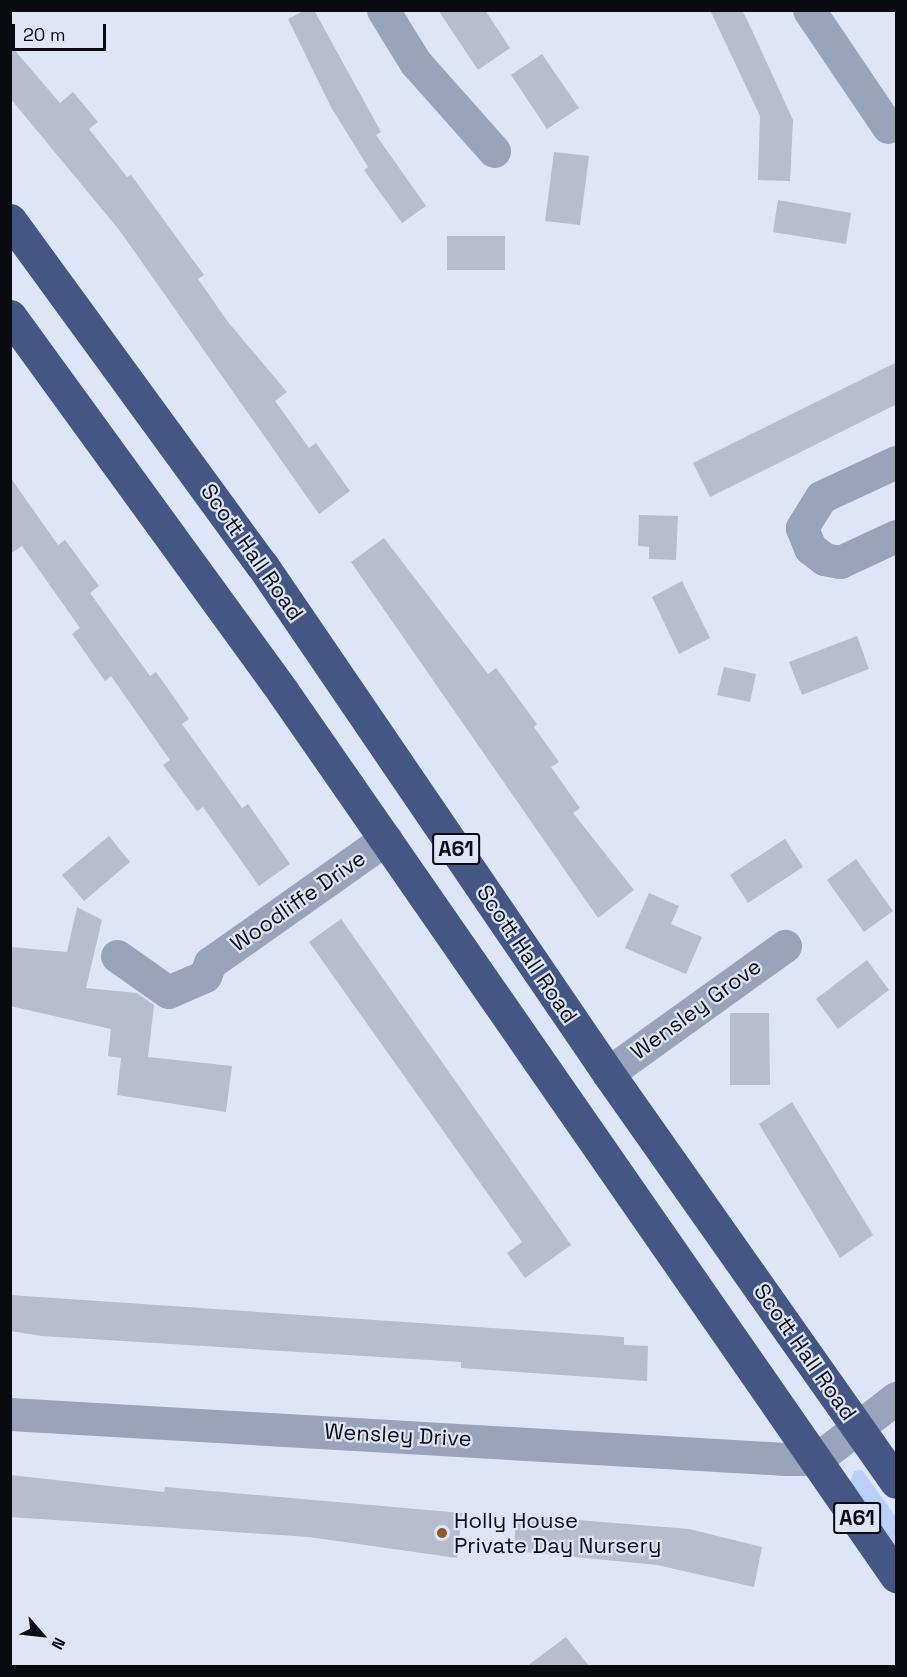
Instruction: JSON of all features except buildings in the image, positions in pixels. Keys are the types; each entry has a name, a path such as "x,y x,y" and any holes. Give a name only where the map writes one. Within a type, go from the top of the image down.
{"highway":[{"name":"Scott Hall Road","path":"10,220 262,564 608,1072 897,1482"},
{"name":"A61","path":"10,316 386,840 897,1576"}],"street":[{"path":"383,10 422,71 494,151"},
{"path":"809,10 888,127"},
{"path":"897,462 821,497 802,528 810,548 824,560 840,562 897,536"},
{"name":"Woodliffe Drive","path":"117,956 168,992 205,976 210,963 386,840"},
{"name":"Wensley Grove","path":"608,1072 785,946"},
{"path":"817,1459 861,1430 897,1398"},
{"name":"Wensley Drive","path":"10,1414 817,1459"},
{"path":"785,1459 794,1425"}],"shaded area":[{"path":"862,1470 896,1517 896,1550 850,1483 854,1471"}],"place":[{"name":"Holly House Private Day Nursery","path":"442,1533"}]}
